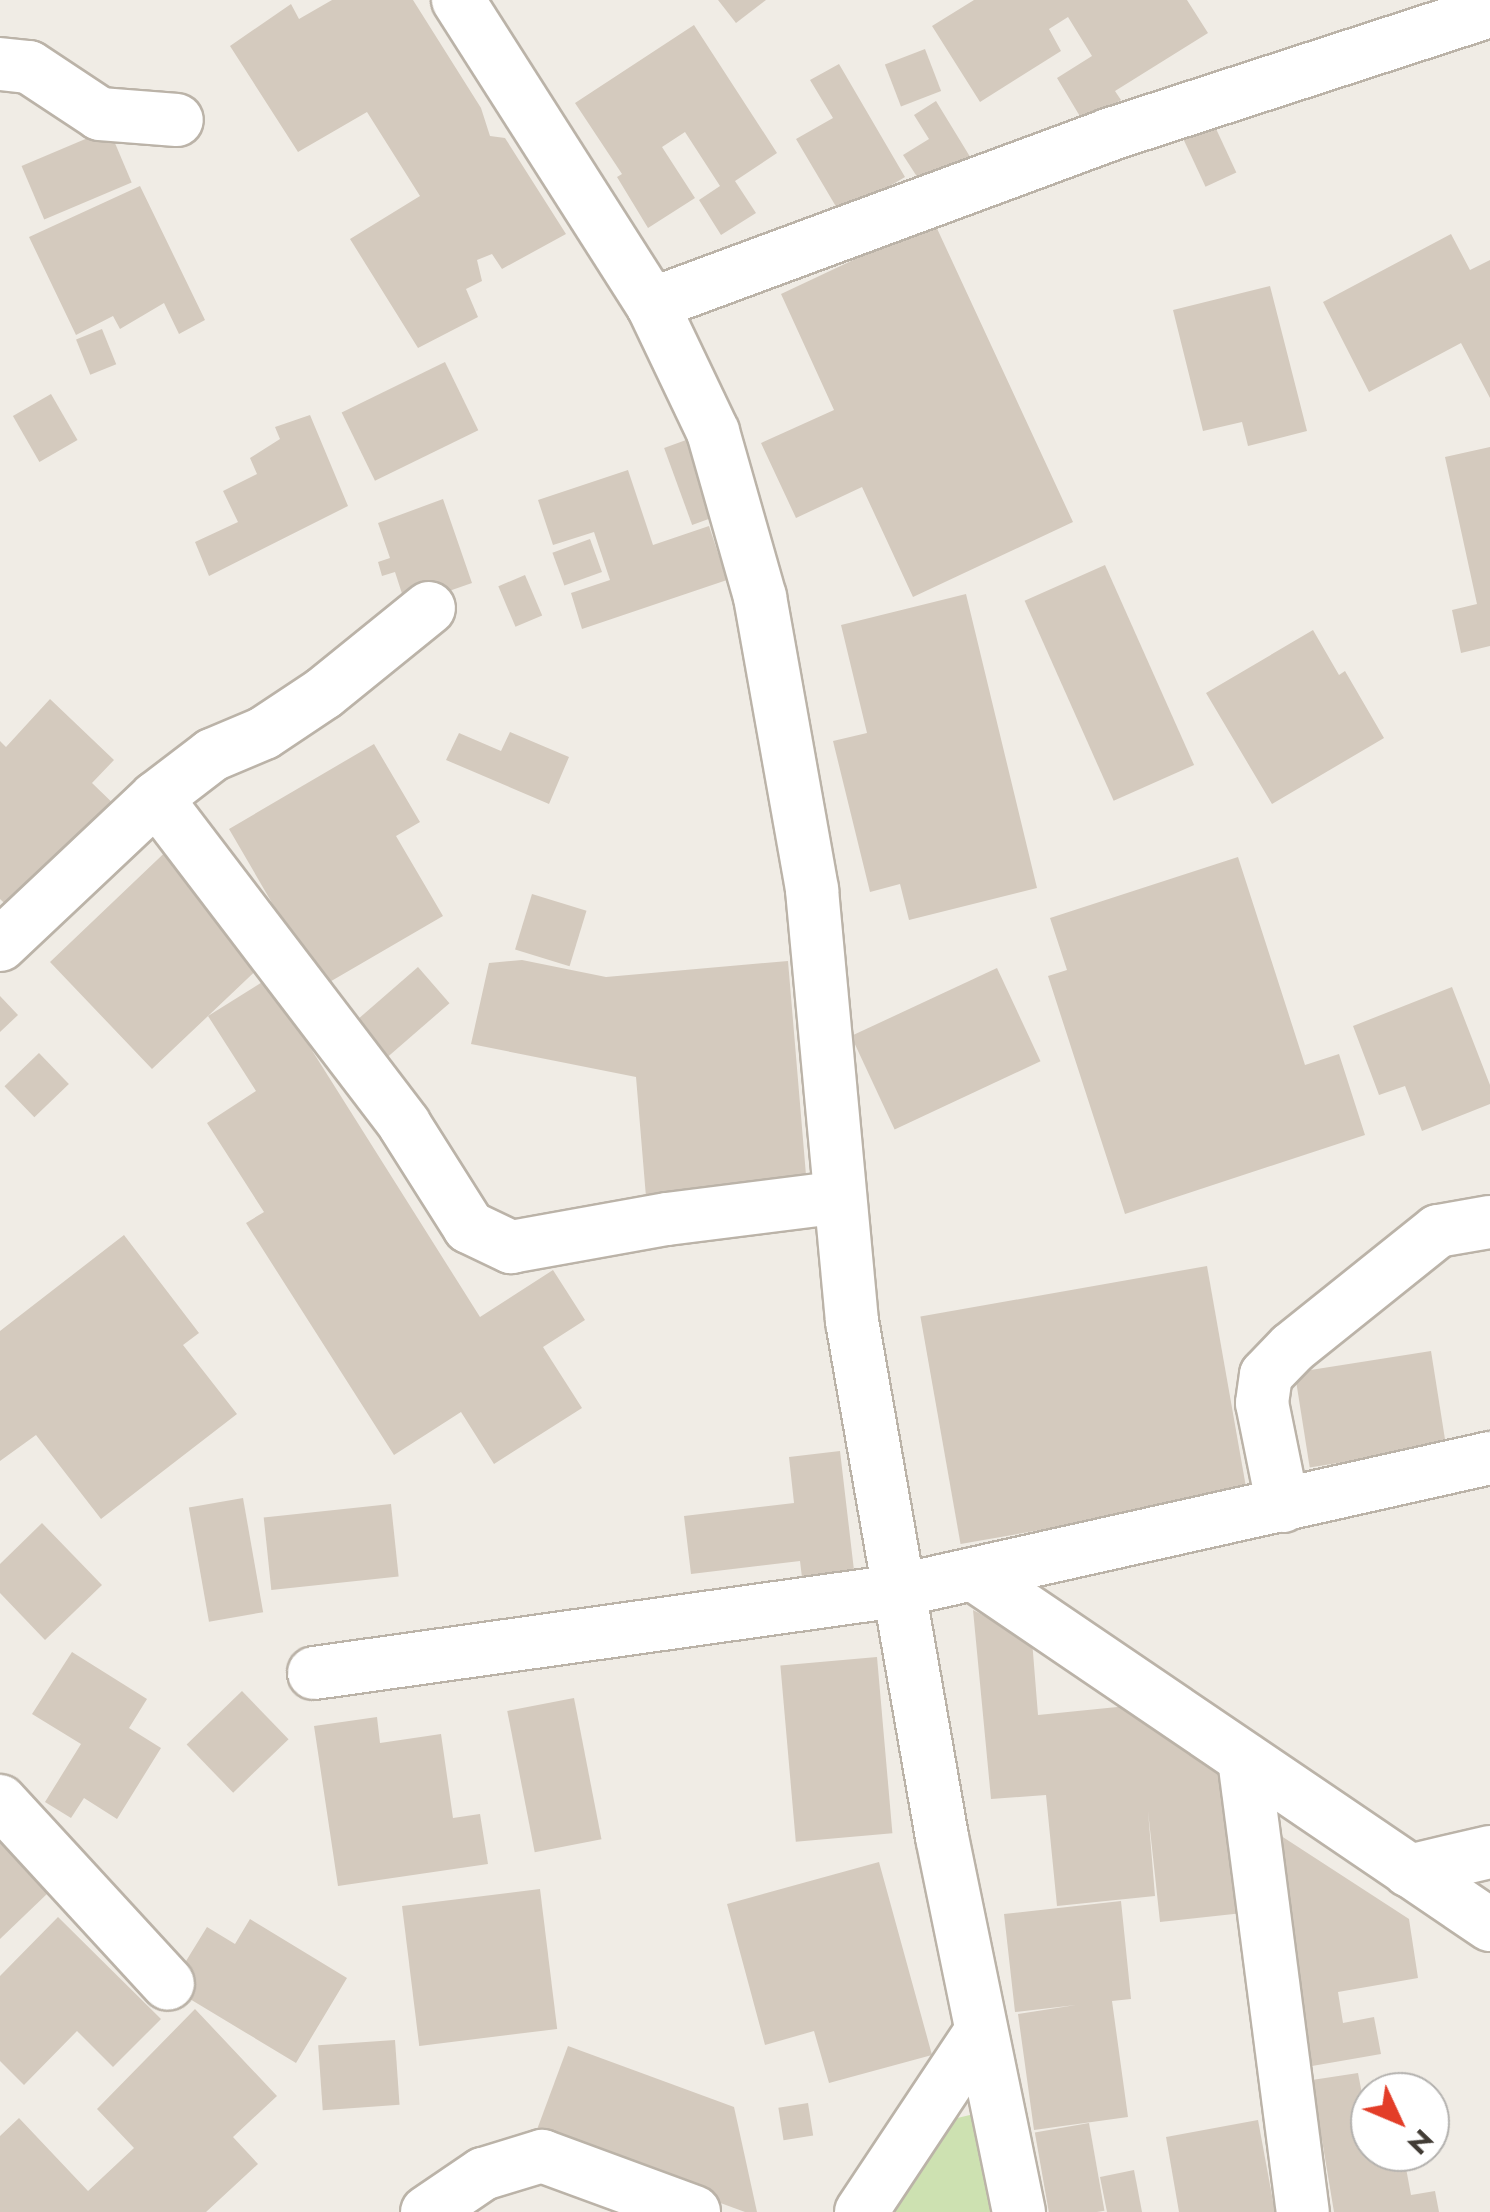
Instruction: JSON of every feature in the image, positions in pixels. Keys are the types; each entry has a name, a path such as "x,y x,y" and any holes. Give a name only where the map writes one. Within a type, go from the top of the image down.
{"street":[{"path":"458,0 652,304 714,432 760,597 812,890 852,1322 897,1591 980,2033 1019,2212"},
{"path":"652,304 1108,135 1490,11"},
{"path":"0,64 29,67 100,114 177,120"},
{"path":"0,946 156,798 212,755 264,732 324,693 429,608"},
{"path":"156,798 404,1124 469,1227 511,1247 667,1219 840,1196"},
{"path":"1283,1506 1262,1402 1266,1375 1292,1348 1438,1232 1490,1222"},
{"path":"314,1674 897,1591 1490,1458"},
{"path":"973,1574 1490,1925"},
{"path":"1244,1759 1303,2212"},
{"path":"0,1801 168,1984"},
{"path":"1409,1870 1490,1852"},
{"path":"861,2212 980,2033"},
{"path":"427,2212 483,2174 542,2156 694,2212"}],"green space":[{"path":"974,2114 995,2212 891,2212 949,2120"}],"building":[{"path":"332,0 413,0 481,108 490,136 505,138 566,234 502,269 492,254 477,260 482,281 466,289 478,317 418,348 350,239 420,196 367,112 298,152 230,46 291,4 299,19"},
{"path":"718,0 766,0 736,23"},
{"path":"974,0 1187,0 1208,33 1115,91 1121,100 1084,123 1057,78 1092,56 1068,17 1049,29 1061,51 980,102 932,26"},
{"path":"694,25 777,153 735,181 756,213 721,235 699,200 720,186 685,132 662,147 695,198 648,228 617,177 622,174 575,103"},
{"path":"925,49 941,91 901,106 885,64"},
{"path":"839,64 905,177 841,215 796,139 833,118 810,80"},
{"path":"936,101 972,160 925,189 903,155 929,139 914,115"},
{"path":"1211,118 1236,172 1206,187 1180,132"},
{"path":"109,129 132,182 44,220 22,166"},
{"path":"140,186 205,320 179,334 164,303 120,329 113,316 76,335 29,237"},
{"path":"934,222 1073,522 913,597 862,487 796,518 761,443 834,410 781,294"},
{"path":"1451,234 1470,270 1490,260 1490,398 1461,343 1369,392 1323,302"},
{"path":"1270,286 1307,431 1248,446 1242,422 1203,431 1173,310"},
{"path":"102,329 116,364 90,375 76,339"},
{"path":"445,362 478,430 375,481 342,412"},
{"path":"51,394 78,440 39,462 13,416"},
{"path":"310,415 348,506 209,576 195,542 238,522 223,491 257,474 250,458 280,439 275,427"},
{"path":"697,436 725,513 692,525 664,448"},
{"path":"1490,447 1490,646 1461,653 1452,610 1477,604 1445,457"},
{"path":"628,470 653,545 709,526 727,580 582,629 571,593 610,580 594,532 553,545 538,500"},
{"path":"443,499 472,583 406,606 395,572 382,576 378,562 390,558 378,523"},
{"path":"590,539 602,572 564,586 552,553"},
{"path":"1105,565 1194,765 1114,801 1025,601"},
{"path":"525,575 542,616 515,627 498,586"},
{"path":"966,594 1037,888 909,920 900,884 870,892 833,741 867,733 841,625"},
{"path":"1313,630 1339,675 1345,671 1384,738 1272,804 1206,693"},
{"path":"50,699 114,760 92,783 122,812 21,919 0,899 0,741 6,747"},
{"path":"510,732 569,757 549,804 446,760 459,733 501,751"},
{"path":"374,744 420,822 396,836 443,916 321,987 229,829"},
{"path":"178,840 205,868 187,885 263,964 152,1069 50,962"},
{"path":"1238,857 1305,1065 1339,1054 1365,1135 1125,1214 1048,976 1067,970 1050,918"},
{"path":"532,894 587,911 570,966 515,949"},
{"path":"522,960 606,977 788,961 807,1187 646,1197 636,1077 471,1044 489,963"},
{"path":"418,967 449,1003 386,1058 355,1022"},
{"path":"997,968 1041,1061 895,1129 851,1036"},
{"path":"267,979 480,1317 553,1270 585,1320 543,1347 582,1408 494,1464 461,1412 394,1455 246,1223 264,1212 207,1123 256,1091 208,1016"},
{"path":"1452,987 1490,1085 1490,1104 1422,1131 1405,1086 1379,1095 1353,1026"},
{"path":"0,996 18,1015 0,1032"},
{"path":"39,1053 69,1084 34,1117 4,1086"},
{"path":"124,1235 199,1333 183,1345 237,1414 101,1519 36,1435 0,1461 0,1331"},
{"path":"1207,1266 1247,1493 961,1544 920,1317"},
{"path":"1431,1351 1446,1446 1310,1467 1295,1373"},
{"path":"840,1451 859,1613 807,1619 800,1561 691,1574 684,1516 794,1503 789,1457"},
{"path":"243,1498 263,1612 209,1622 189,1508"},
{"path":"391,1504 399,1577 271,1590 264,1517"},
{"path":"42,1523 102,1585 45,1640 0,1593 0,1564"},
{"path":"973,1610 1032,1640 1038,1715 1137,1705 1229,1775 1243,1913 1160,1922 1148,1811 1155,1896 1057,1906 1046,1795 991,1799"},
{"path":"72,1652 147,1699 129,1728 161,1748 117,1819 84,1798 71,1818 45,1802 81,1744 32,1714"},
{"path":"877,1657 892,1833 796,1842 780,1665"},
{"path":"242,1691 289,1739 233,1793 187,1744"},
{"path":"574,1698 601,1839 535,1852 507,1711"},
{"path":"377,1717 380,1743 441,1734 453,1818 480,1814 488,1864 338,1886 314,1726"},
{"path":"1272,1830 1409,1919 1418,1978 1338,1992 1343,2023 1374,2017 1381,2054 1312,2066"},
{"path":"0,1841 49,1892 0,1939"},
{"path":"879,1862 932,2055 829,2083 814,2031 765,2045 727,1904"},
{"path":"540,1889 557,2029 419,2046 402,1906"},
{"path":"1121,1901 1131,1999 1112,2001 1128,2117 1034,2130 1018,2014 1076,2005 1015,2012 1004,1914"},
{"path":"58,1917 161,2019 113,2067 77,2031 24,2085 0,2061 0,1976"},
{"path":"250,1919 347,1978 296,2063 170,1987 207,1927 235,1944"},
{"path":"195,2009 277,2096 233,2137 258,2164 206,2212 0,2212 0,2136 19,2118 88,2191 134,2148 97,2109"},
{"path":"395,2040 400,2105 323,2110 318,2045"},
{"path":"568,2046 734,2107 757,2212 745,2212 535,2135"},
{"path":"1350,2074 1350,2172 1407,2172 1411,2195 1435,2191 1439,2212 1334,2212 1312,2080"},
{"path":"808,2103 813,2136 784,2140 778,2108"},
{"path":"1258,2120 1275,2212 1179,2212 1166,2137"},
{"path":"1089,2123 1104,2211 1049,2212 1035,2133"},
{"path":"1134,2170 1142,2212 1107,2212 1100,2177"}]}
